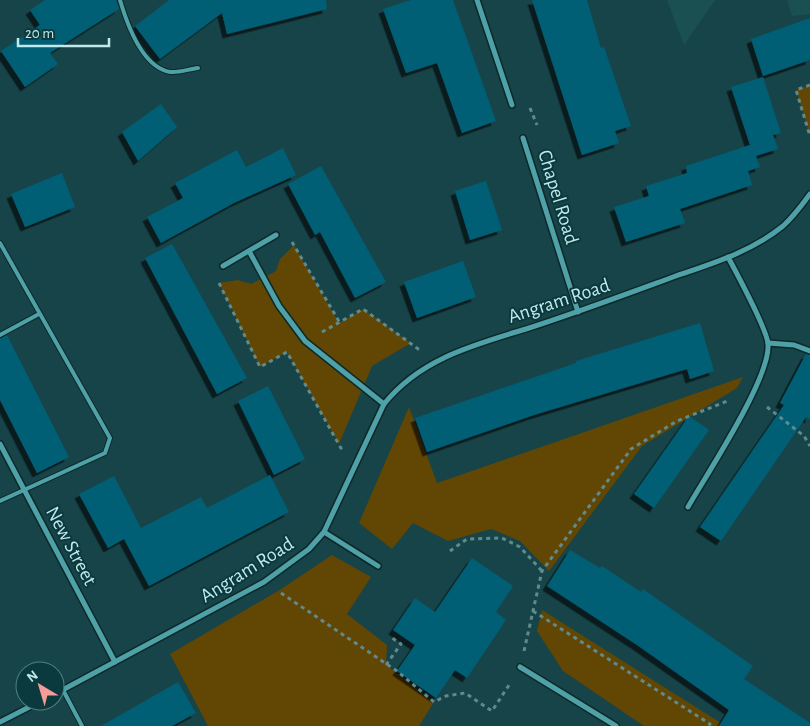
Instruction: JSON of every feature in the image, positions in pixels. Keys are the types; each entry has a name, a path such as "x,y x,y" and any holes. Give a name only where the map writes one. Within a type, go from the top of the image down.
{"street":[{"path":"477,0 512,105"},
{"name":"Chapel Road","path":"524,138 578,312"},
{"name":"Angram Road","path":"65,689 264,582 309,549 324,532 384,404 398,387 436,361 461,349 578,312 728,257 758,243 784,225 810,194"},
{"path":"223,266 276,235"},
{"path":"249,251 279,306 305,341 384,404"},
{"path":"688,507 765,366 768,343 728,257"},
{"path":"768,343 794,346 810,351"},
{"name":"New Street","path":"0,444 115,662"},
{"path":"324,532 378,566"},
{"path":"520,668 616,726"},
{"path":"0,722 21,711"}],"lane":[{"path":"120,0 134,38 151,62 161,69 172,72 198,68"},
{"path":"0,243 110,438 104,453 0,501"},
{"path":"0,335 39,314"},
{"path":"65,694 82,726"}],"path":[{"path":"810,85 796,90 810,136"},
{"name":"Chapel Road","path":"512,105 529,104 537,125 524,138"},
{"path":"276,235 285,229 340,323"},
{"path":"223,266 212,270 260,367 363,309 436,361"},
{"path":"287,352 354,470"},
{"path":"264,582 386,665 434,702 446,696 465,693 492,711 520,668 542,571 631,449 677,422 727,400 750,396 804,436 810,446"},
{"path":"450,551 468,538 502,538 520,547 542,571"},
{"path":"533,611 710,724 709,726"},
{"path":"386,665 401,644 392,638"}],"shaded area":[{"path":"667,0 715,0 684,45"},
{"path":"787,0 810,0 810,14 792,16"},
{"path":"810,85 810,136 796,90"},
{"path":"294,245 339,323 363,309 411,343 372,366 339,444 287,352 260,367 219,283 238,280 251,284 276,271 280,259"},
{"path":"743,377 737,388 642,446 549,571 520,541 491,529 448,541 413,523 392,549 359,523 409,407 437,483"},
{"path":"332,555 371,577 347,614 387,645 386,665 434,702 419,726 208,726 170,654 278,591"},
{"path":"542,610 721,723 719,726 644,726 563,671 537,631"}],"building":[{"path":"45,0 116,0 119,9 50,53 58,64 25,87 1,51 40,25 30,10"},
{"path":"169,0 326,0 327,9 227,34 222,13 160,59 135,26"},
{"path":"411,0 453,0 496,121 462,133 437,63 406,73 383,9"},
{"path":"532,0 587,0 601,48 604,47 631,126 615,131 619,143 582,155"},
{"path":"810,18 810,60 763,76 751,39"},
{"path":"763,77 781,133 773,135 778,149 756,156 760,167 748,171 752,185 680,209 685,223 626,242 614,207 649,196 646,186 687,173 686,166 750,145 731,87"},
{"path":"161,104 177,127 138,161 122,132"},
{"path":"283,148 296,175 234,203 161,243 147,217 183,198 175,183 237,150 246,167"},
{"path":"321,166 386,282 355,298 320,232 315,235 288,184"},
{"path":"62,173 75,207 25,227 11,194"},
{"path":"486,181 502,230 470,240 455,191"},
{"path":"172,244 247,378 217,394 145,258"},
{"path":"463,261 476,297 417,318 404,282"},
{"path":"700,323 714,371 690,379 687,369 534,415 427,452 415,418 576,363 576,361"},
{"path":"7,335 69,457 37,473 0,400 0,339"},
{"path":"806,354 810,355 810,419 806,417 721,541 700,527 784,405 780,403"},
{"path":"268,386 305,459 274,475 238,401"},
{"path":"689,416 709,430 654,508 634,494"},
{"path":"270,475 289,512 149,586 124,539 108,548 79,494 114,476 141,528 201,497 207,508"},
{"path":"570,550 600,568 602,566 641,592 643,589 753,666 744,679 810,723 810,726 719,726 729,710 637,645 547,586"},
{"path":"472,558 513,586 496,612 506,620 467,678 455,670 436,698 397,671 415,645 393,630 415,598 435,612"},
{"path":"178,682 196,713 172,726 101,726"}]}
